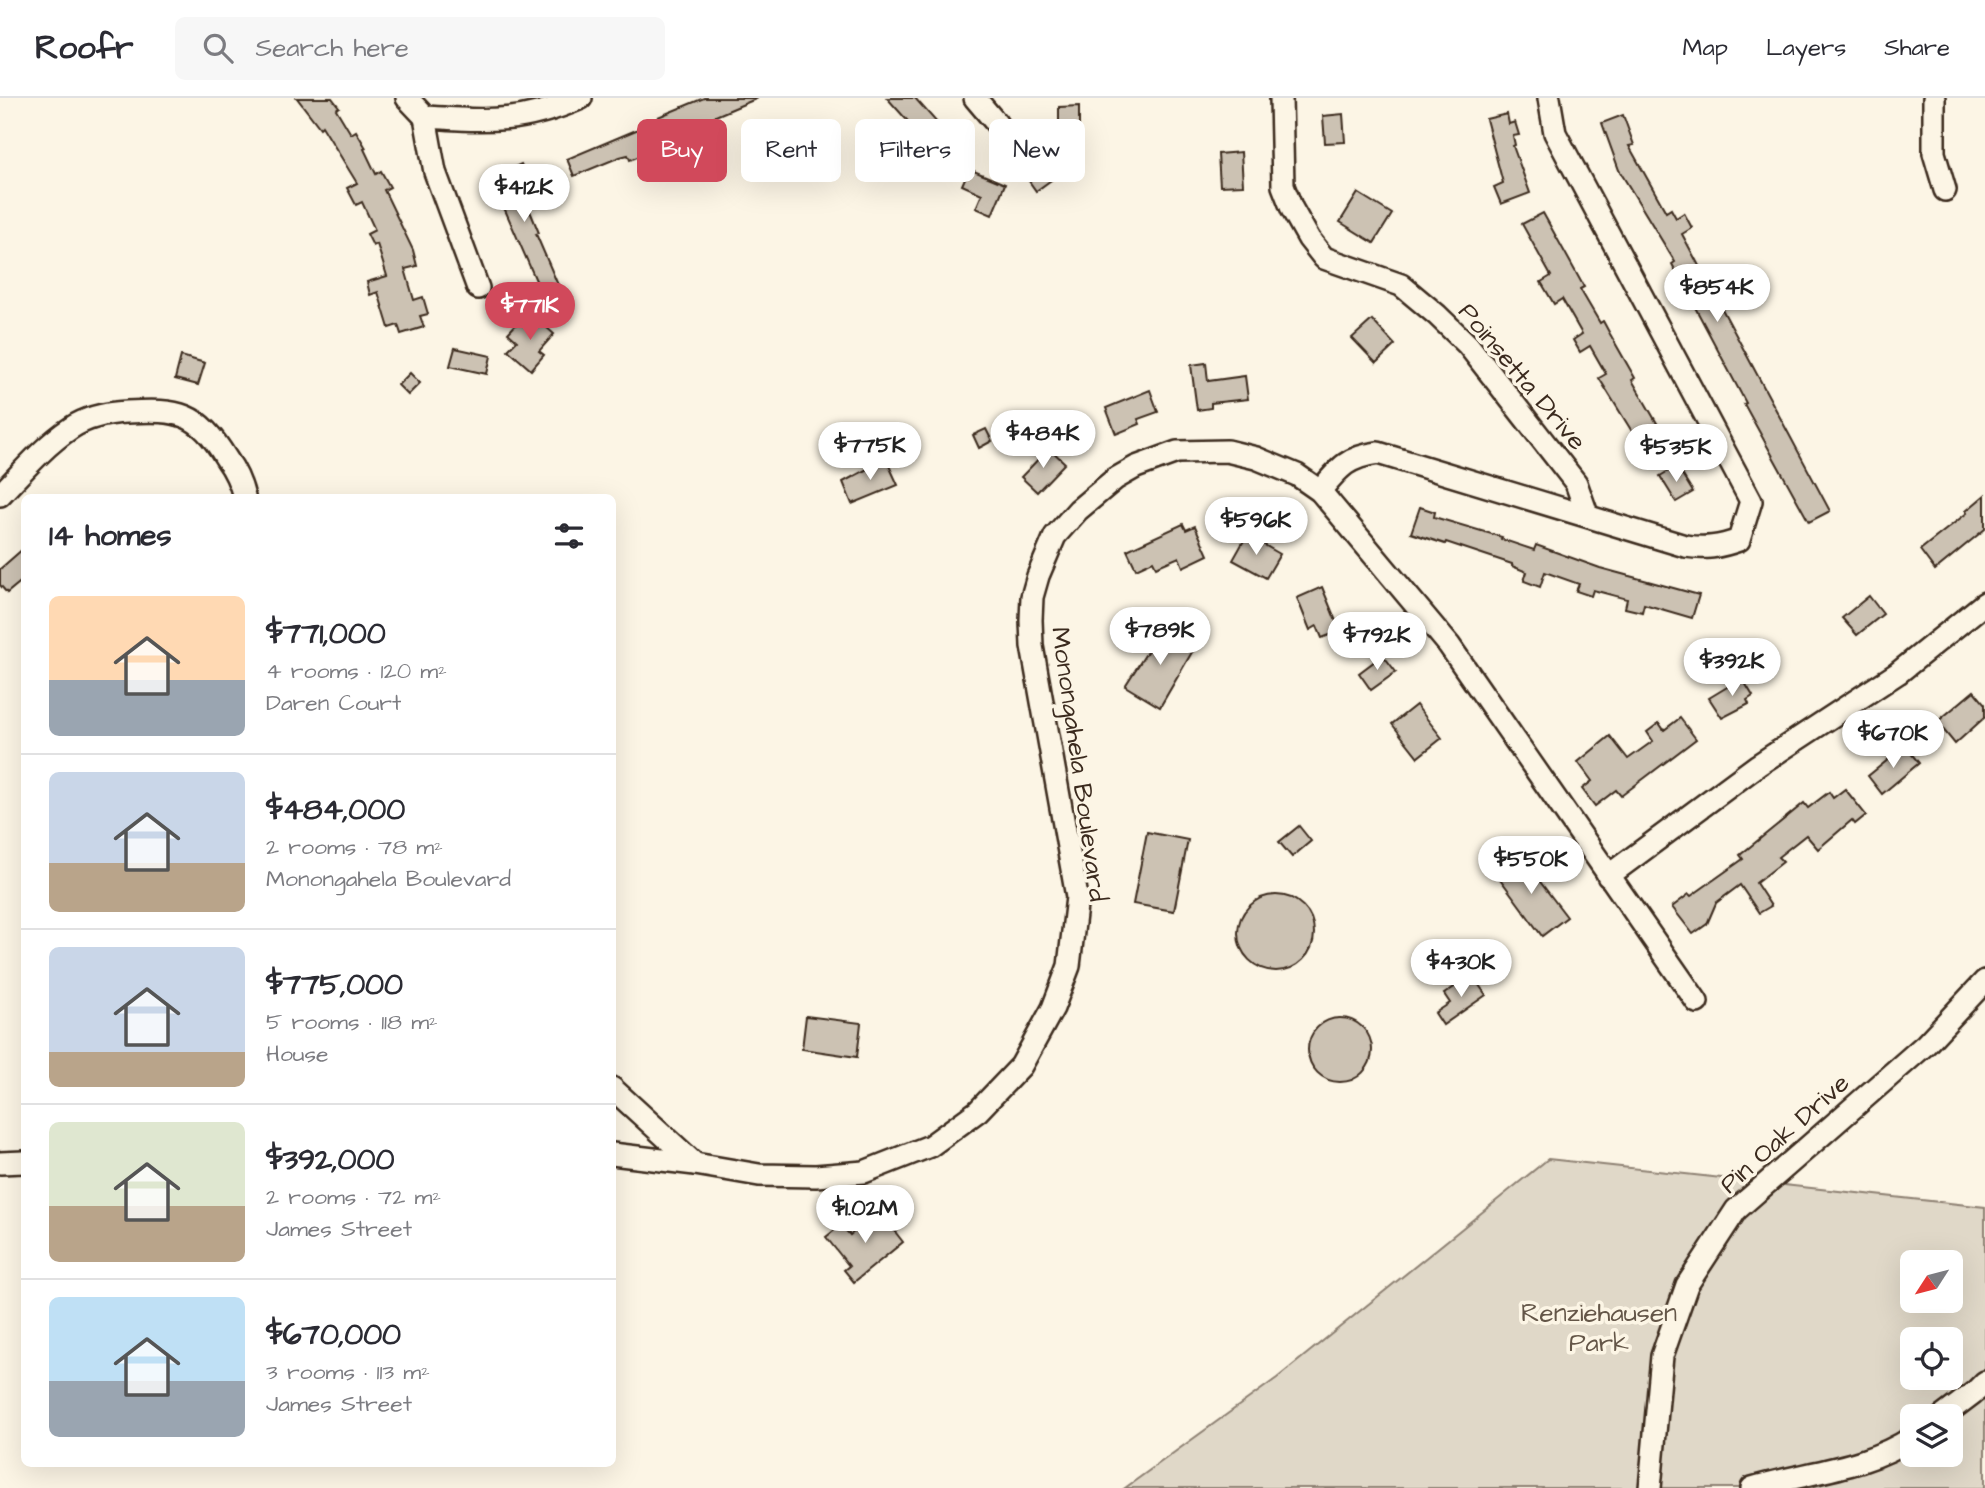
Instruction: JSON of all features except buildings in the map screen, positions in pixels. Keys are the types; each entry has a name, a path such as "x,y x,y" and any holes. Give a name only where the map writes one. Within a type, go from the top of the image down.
{"street":[{"path":"407,98 425,117 435,172 478,288"},
{"path":"425,117 512,120 549,112 581,98"},
{"path":"975,98 994,119"},
{"name":"Poinsetta Drive","path":"1281,98 1283,186 1309,239 1324,258 1401,285 1468,345 1576,483 1587,514"},
{"path":"1320,491 1343,464 1360,455 1378,453 1701,549 1739,540 1751,500 1555,133 1549,98"},
{"path":"1934,98 1934,153 1945,190"},
{"path":"0,495 44,450 72,427 106,413 156,410 194,421 212,434 230,463 243,494"},
{"name":"Monongahela Boulevard","path":"616,1154 759,1175 816,1176 864,1172 930,1146 978,1111 1021,1066 1053,1008 1069,966 1077,897 1032,646 1032,597 1055,536 1078,510 1115,479 1136,467 1177,452 1227,451 1256,458 1297,475 1320,491 1449,645 1697,1002"},
{"path":"1608,876 1758,765 1898,673 1985,603"},
{"name":"Pin Oak Drive","path":"1650,1488 1662,1356 1687,1285 1736,1210 1926,1044 1985,981"},
{"path":"616,1092 695,1164"},
{"path":"0,1163 21,1162"},
{"path":"1959,1404 1985,1382"},
{"path":"1752,1488 1789,1477 1866,1461 1900,1444"}],"green space":[{"name":"Renziehausen Park","path":"1548,1159 1985,1207 1985,1488 1125,1488 1277,1378"}]}
